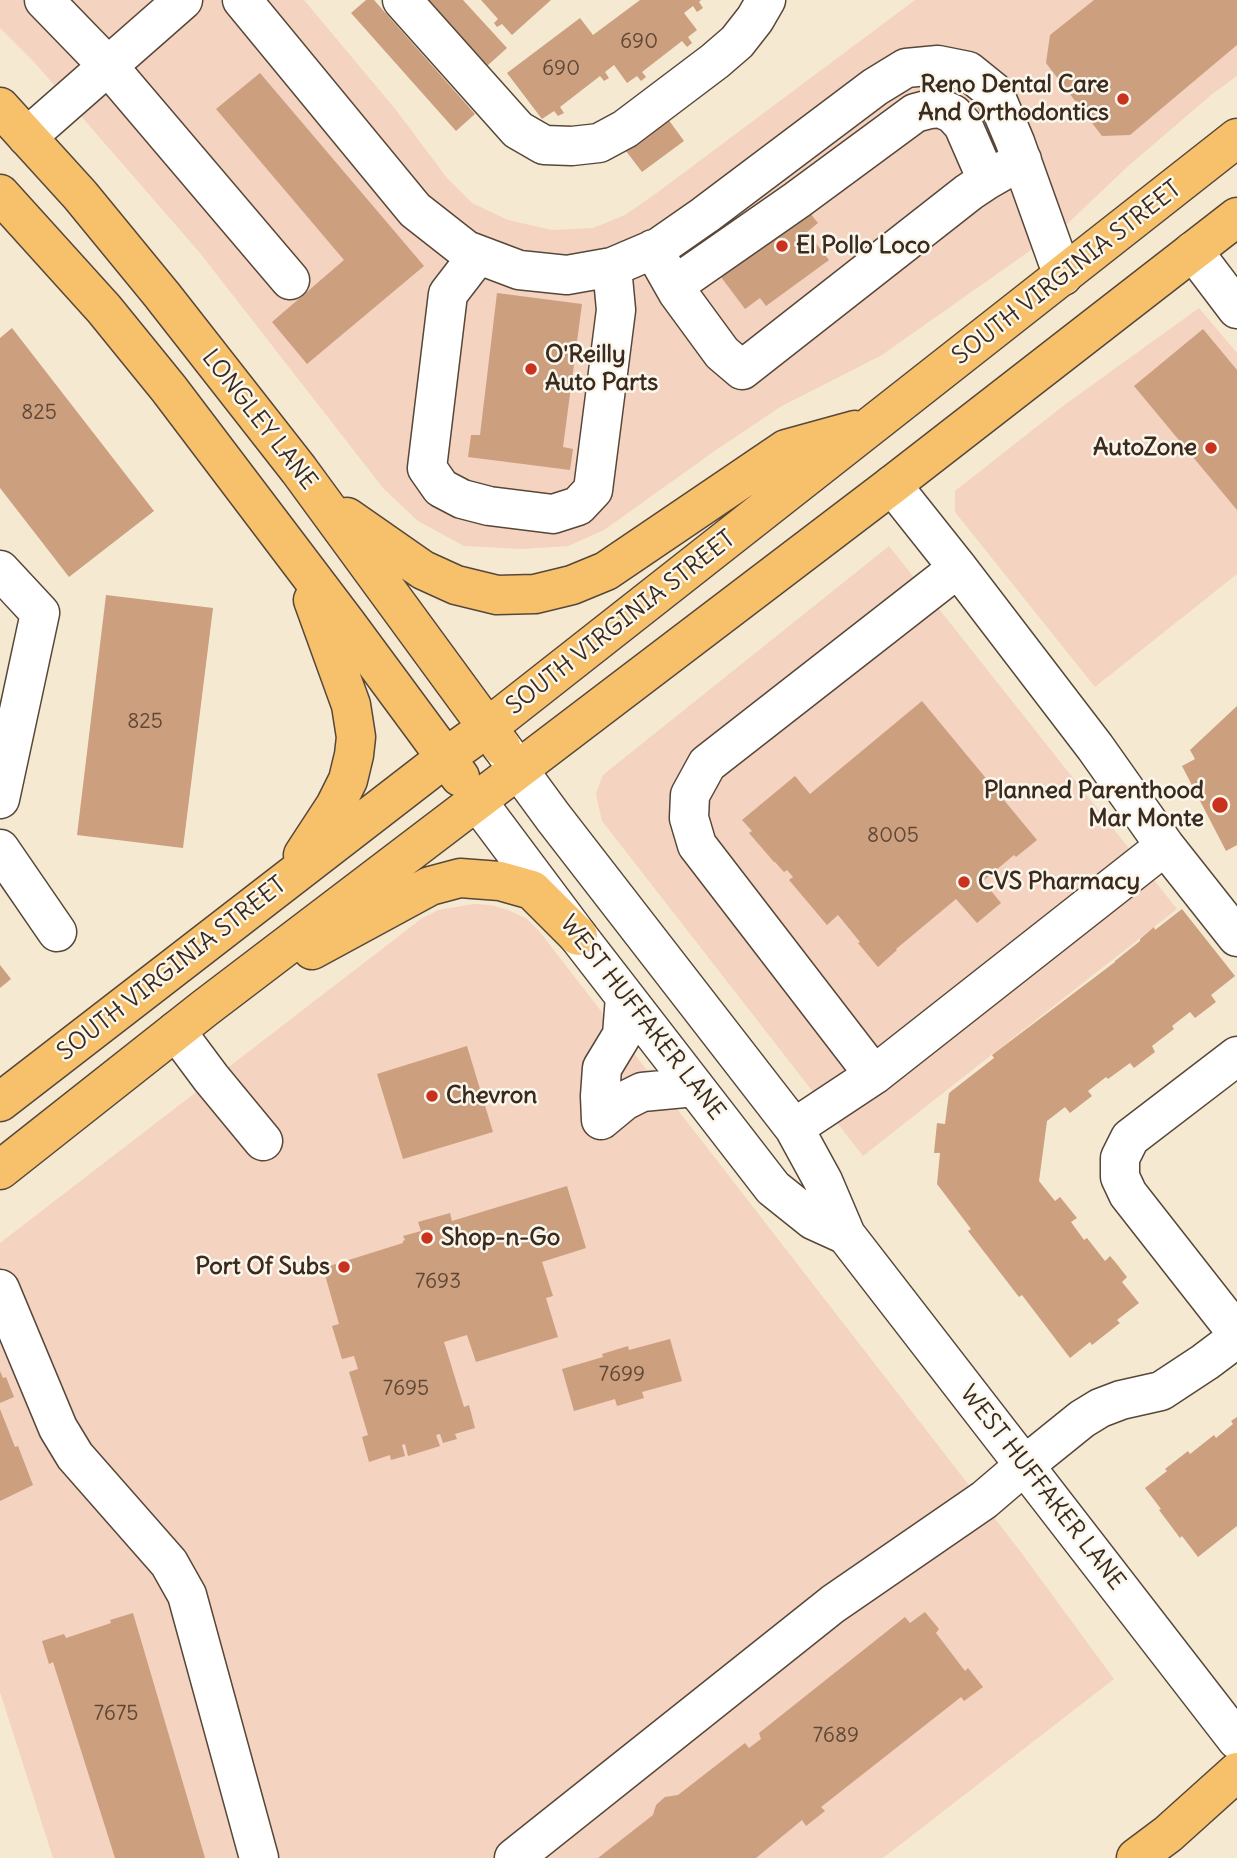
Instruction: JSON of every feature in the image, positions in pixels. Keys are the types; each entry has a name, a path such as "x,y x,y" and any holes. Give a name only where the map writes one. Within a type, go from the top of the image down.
{"main road":[{"name":"LONGLEY LANE","path":"0,107 80,195 162,295 320,497 503,748"},
{"name":"SOUTH VIRGINIA STREET","path":"0,1102 286,881 461,779 503,748 874,424 1237,138"},
{"path":"0,194 120,329 169,389 461,779"},
{"name":"SOUTH VIRGINIA STREET","path":"0,1170 191,1020 461,779 892,485 1237,217"},
{"path":"1021,385 1035,344 1068,316 1070,294 1063,276"},
{"path":"320,497 423,570 456,585 497,595 535,594 572,585 606,571 786,449 874,424"},
{"path":"286,881 348,780 356,737 351,705 299,561"},
{"path":"191,1020 430,886 460,878 500,881 532,890 578,936"},
{"path":"1136,1858 1168,1834 1237,1772"}],"street":[{"path":"44,0 107,66 290,280"},
{"path":"27,137 183,0"},
{"path":"242,0 415,210 466,250 519,270 567,275 612,267 653,249 705,215 875,87 905,68 938,65 968,71 994,92 1022,160 1063,276"},
{"path":"402,0 518,130 544,145 572,146 599,143 625,129 737,42 766,0"},
{"path":"875,87 899,124"},
{"path":"675,285 915,113 940,108 953,114 963,125 987,180"},
{"path":"653,249 678,293 722,353 742,370 987,180 1022,160"},
{"path":"1193,251 1237,309"},
{"path":"478,255 448,294 427,468 441,488 462,499 489,506 553,514 578,506 593,490 616,310 612,267"},
{"path":"892,485 1096,747 1165,846 1237,937"},
{"path":"874,1075 697,845 689,818 690,794 707,764 958,568"},
{"path":"0,570 40,612 0,799"},
{"name":"WEST HUFFAKER LANE","path":"503,748 553,817 794,1128 823,1181 846,1236 1237,1740"},
{"name":"WEST HUFFAKER LANE","path":"461,779 578,936 773,1188 813,1220 846,1236"},
{"path":"794,1128 874,1075 1165,846"},
{"path":"0,849 57,932"},
{"path":"625,997 622,1035 602,1069 601,1120 624,1101 642,1092 695,1087"},
{"path":"191,1020 211,1078 263,1140"},
{"path":"514,1858 833,1604 984,1500 1082,1419 1121,1400 1161,1391 1237,1335 1128,1194 1120,1177 1119,1158 1130,1138 1237,1056"},
{"path":"0,1289 58,1428 75,1456 169,1563 187,1595 259,1858"}],"shaded area":[{"path":"0,0 304,0 396,110 447,178 472,203 508,220 552,230 593,228 625,215 915,0 1237,0 1237,76 1126,168 1065,226 882,355 780,407 604,530 568,546 521,549 464,546 418,521 383,488 200,253 34,62 0,28"},
{"path":"1199,308 1237,353 1237,574 1095,687 955,512 955,491 1063,406"},
{"path":"889,546 1177,909 863,1156 602,821 596,794 603,775"},
{"path":"474,904 508,910 527,919 539,931 1020,1551 1114,1679 883,1858 53,1858 0,1692 0,1243 421,919 438,910"}],"building":[{"path":"366,0 374,0 475,114 456,131 351,13"},
{"path":"428,0 463,0 507,48 487,66"},
{"path":"481,0 551,0 512,35 502,24 497,27 494,23 498,19"},
{"path":"640,0 701,0 699,2 703,8 697,12 693,6 684,13 697,30 688,37 692,43 687,47 682,41 642,72 646,77 641,81 637,76 627,83 614,65 605,72 609,78 604,81 600,76 560,107 564,113 558,116 554,111 542,119 507,73 580,18 593,35"},
{"name":"Reno Dental Care And Orthodontics","path":"1094,0 1237,0 1237,45 1130,135 1102,136 1046,63 1050,35"},
{"path":"260,73 424,266 307,364 272,322 344,260 216,109"},
{"path":"668,119 684,141 642,172 626,151"},
{"name":"El Pollo Loco","path":"806,208 818,223 807,232 829,260 766,306 760,298 745,309 715,269"},
{"name":"O'Reilly Auto Parts","path":"497,293 582,304 563,447 573,449 570,470 468,457 471,435 480,435"},
{"path":"12,328 154,511 69,577 0,488 0,338"},
{"name":"AutoZone","path":"1203,329 1237,370 1237,510 1134,386"},
{"path":"106,595 213,608 183,848 77,835"},
{"name":"CVS Pharmacy","path":"922,701 1037,840 983,881 1001,903 977,923 956,899 878,967 838,915 827,925 789,880 793,877 774,862 749,833 752,831 742,820 795,776 810,794"},
{"name":"Planned Parenthood Mar Monte","path":"1237,706 1237,845 1226,851 1182,766 1195,759 1190,750"},
{"path":"1182,909 1235,976 1211,995 1216,1002 1195,1018 1190,1012 1172,1026 1174,1029 1152,1046 1155,1052 1134,1068 1130,1063 1108,1079 1106,1077 1088,1091 1092,1096 1070,1113 1065,1107 1047,1121 1039,1181 1055,1201 1060,1197 1077,1218 1071,1222 1084,1240 1087,1238 1105,1261 1110,1256 1116,1263 1127,1277 1122,1282 1139,1303 1117,1320 1120,1323 1070,1358 968,1231 971,1229 937,1184 940,1153 934,1153 937,1123 945,1124 949,1093 994,1058 992,1055 1115,962 1154,927 1155,930"},
{"path":"0,965 11,979 0,988"},
{"path":"467,1046 493,1132 403,1159 377,1074"},
{"path":"567,1186 586,1248 542,1262 553,1296 546,1298 558,1337 476,1362 467,1335 444,1342 464,1407 469,1405 475,1428 455,1434 457,1439 443,1443 440,1434 436,1435 440,1446 408,1456 405,1444 402,1445 405,1456 391,1460 390,1455 369,1462 362,1437 368,1435 349,1372 358,1369 354,1356 342,1359 332,1326 339,1324 323,1268 403,1243 403,1236 421,1231 418,1222 450,1213 452,1221"},
{"path":"670,1339 682,1381 642,1392 644,1398 617,1406 615,1399 574,1411 562,1369 603,1357 602,1354 628,1346 629,1350"},
{"path":"0,1371 3,1378 6,1377 14,1397 0,1403"},
{"path":"0,1409 33,1485 0,1501"},
{"path":"1237,1417 1237,1526 1198,1557 1182,1536 1180,1538 1145,1488 1188,1451 1190,1454 1214,1435 1216,1438 1233,1424 1231,1421"},
{"path":"925,1612 939,1629 936,1633 965,1671 968,1668 983,1687 964,1701 961,1697 821,1807 825,1811 806,1826 802,1820 756,1858 598,1858 653,1815 656,1805 665,1797 678,1795 745,1743 749,1748 761,1739 759,1733 905,1617 910,1623"},
{"path":"133,1613 205,1858 115,1858 53,1662 49,1664 42,1641 64,1634 66,1638"}],"place":[{"name":"Reno Dental Care And Orthodontics","path":"1123,99"},
{"name":"El Pollo Loco","path":"782,246"},
{"name":"O'Reilly Auto Parts","path":"531,369"},
{"name":"AutoZone","path":"1211,448"},
{"name":"Planned Parenthood Mar Monte","path":"1220,805"},
{"name":"CVS Pharmacy","path":"964,882"},
{"name":"Chevron","path":"432,1096"},
{"name":"Shop-n-Go","path":"427,1238"},
{"name":"Port Of Subs","path":"344,1267"}]}
